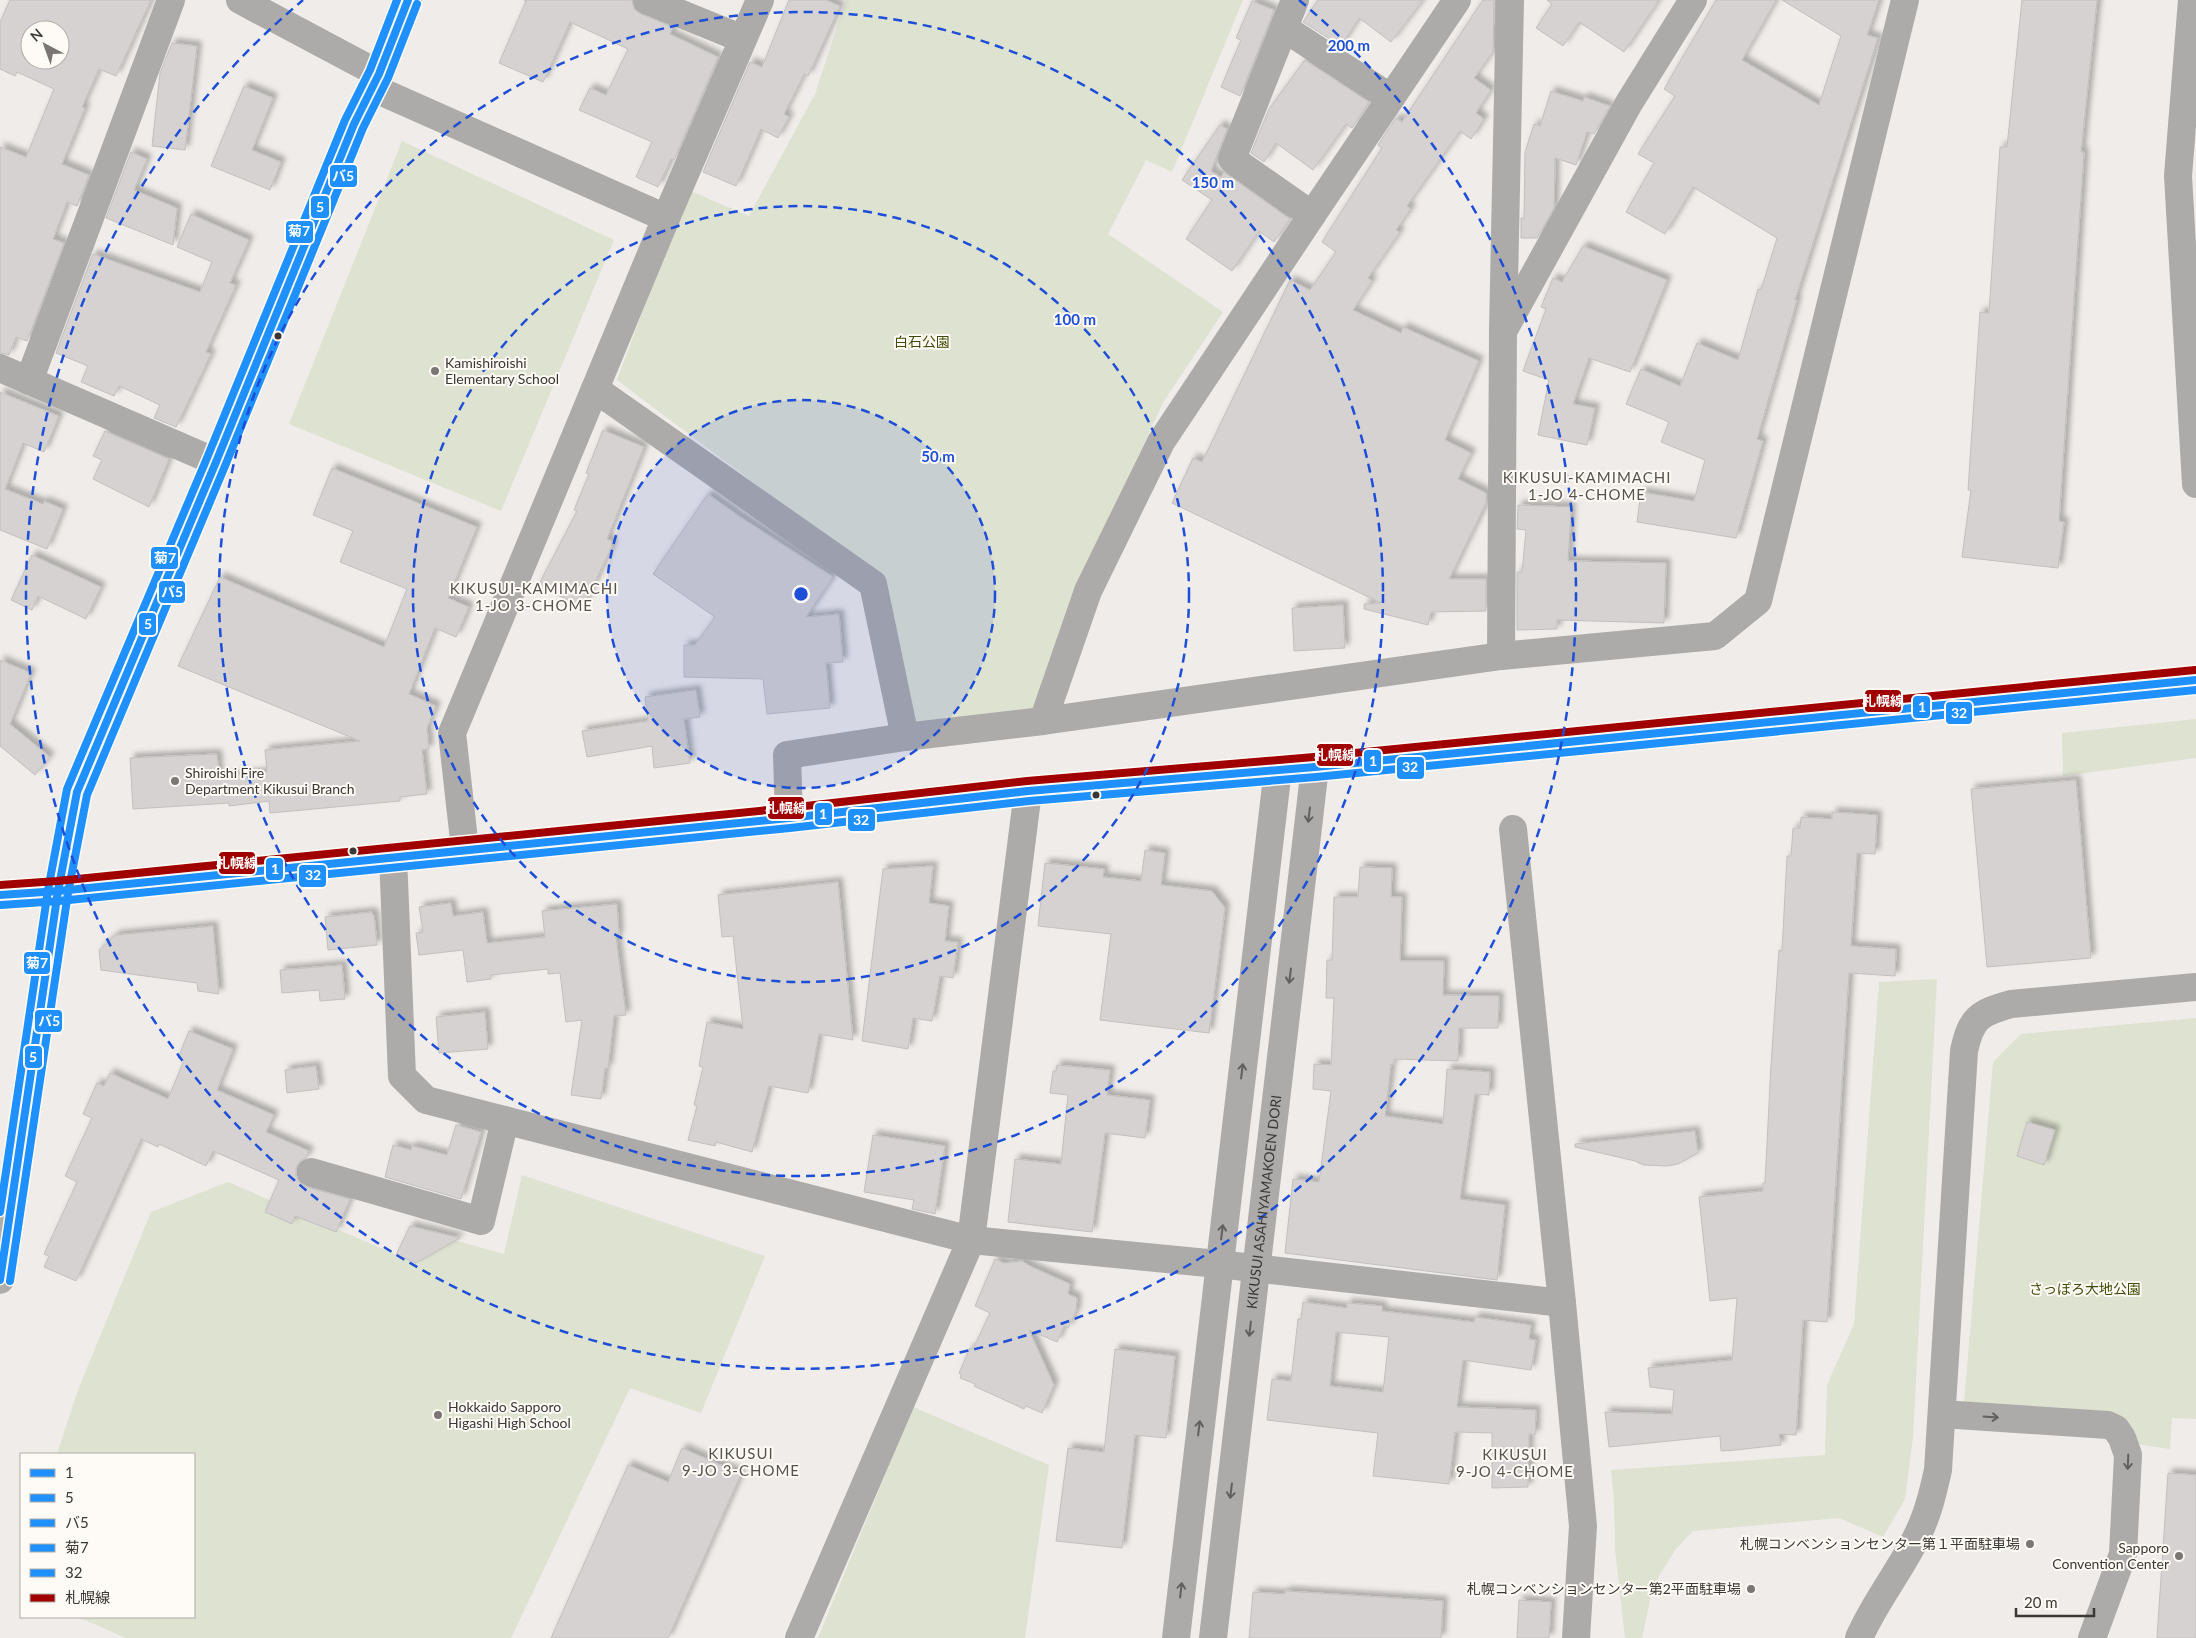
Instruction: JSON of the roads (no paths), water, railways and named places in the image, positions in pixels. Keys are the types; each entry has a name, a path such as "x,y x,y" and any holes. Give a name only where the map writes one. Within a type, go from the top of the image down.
{"highway":[{"path":"0,895 58,891 788,818 1028,791 1315,767 2196,680"}],"main road":[{"path":"0,1280 58,891 77,792 216,462 354,124 376,81 408,0"}],"street":[{"path":"29,381 172,0"},
{"path":"240,0 376,81 666,218"},
{"path":"647,0 743,39"},
{"path":"465,849 452,732 666,218 760,0"},
{"path":"1295,0 1232,159 1312,216"},
{"path":"1044,721 1088,591 1161,442 1457,0"},
{"path":"1502,656 1503,330 1510,0"},
{"path":"1503,330 1628,103 1693,0"},
{"path":"788,818 787,755 905,737 1044,721 1502,656 1715,636 1758,601 1905,0"},
{"path":"2192,0 2178,176 2196,484"},
{"path":"1284,28 1391,98"},
{"path":"0,368 216,462"},
{"path":"595,389 873,584 905,737"},
{"name":"KIKUSUI ASAHIYAMAKOEN DORI","path":"1214,1638 1315,767"},
{"path":"1176,1638 1218,1264 1278,769"},
{"path":"799,1638 971,1240 1028,791"},
{"path":"1513,829 1583,1526 1576,1638"},
{"path":"393,856 402,1076 426,1100 971,1240 1218,1264 1562,1304"},
{"path":"1858,1638 1870,1612 1907,1555 1919,1532 1932,1499 1938,1470 1964,1051 1968,1032 1978,1018 1992,1010 2011,1004 2196,986"},
{"path":"311,1172 481,1221 505,1120"},
{"path":"1942,1414 2108,1425 2116,1429 2122,1438 2128,1455 2123,1554 2092,1638"}],"place":[{"name":"Kamishiroishi Elementary School","path":"435,371"},
{"name":"Shiroishi Fire Department Kikusui Branch","path":"175,781"},
{"name":"Hokkaido Sapporo Higashi High School","path":"438,1415"},
{"name":"札幌コンベンションセンター第１平面駐車場","path":"2030,1544"},
{"name":"Sapporo Convention Center","path":"2179,1556"},
{"name":"札幌コンベンションセンター第2平面駐車場","path":"1751,1589"}],"district":[{"name":"KIKUSUI-KAMIMACHI 1-JO 4-CHOME","path":"1587,486"},
{"name":"KIKUSUI-KAMIMACHI 1-JO 3-CHOME","path":"534,598"},
{"name":"KIKUSUI 9-JO 3-CHOME","path":"741,1462"},
{"name":"KIKUSUI 9-JO 4-CHOME","path":"1515,1464"}],"park label":[{"name":"白石公園","path":"922,342"},
{"name":"さっぽろ大地公園","path":"2085,1289"}]}
